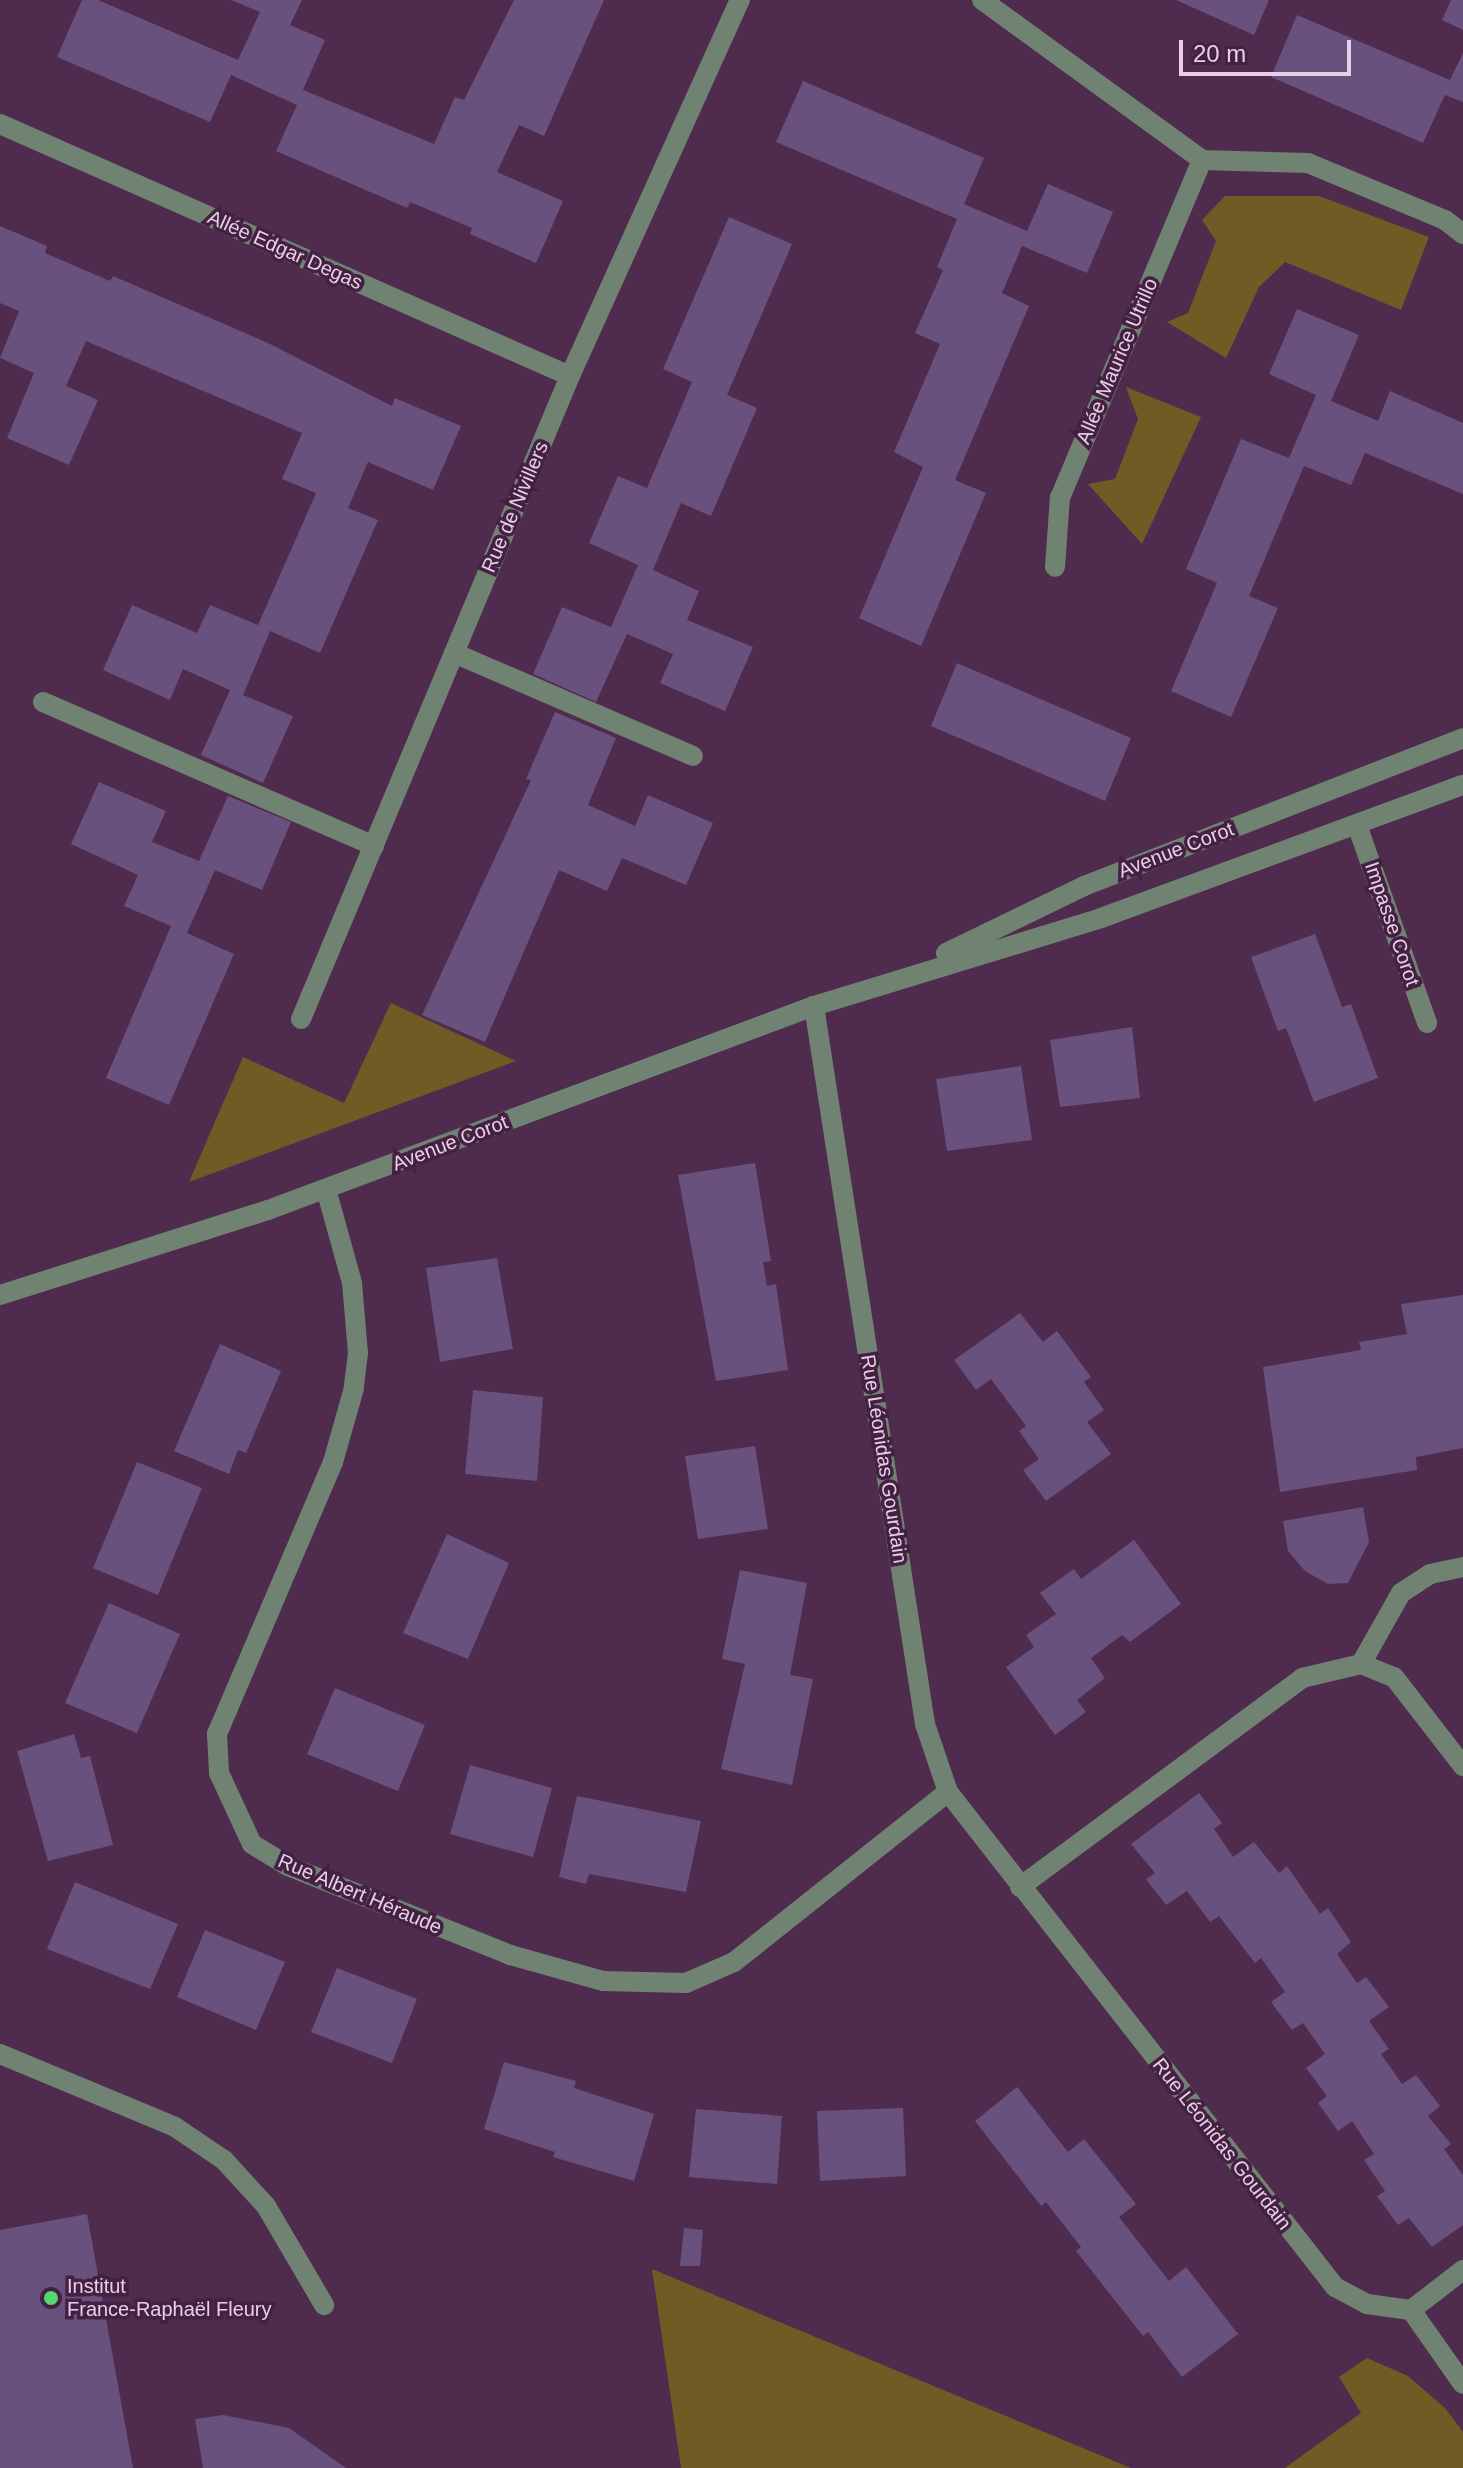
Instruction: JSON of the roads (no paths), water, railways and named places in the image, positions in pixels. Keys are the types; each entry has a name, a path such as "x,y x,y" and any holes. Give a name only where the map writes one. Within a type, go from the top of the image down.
{"street":[{"name":"Rue de Nivillers","path":"301,1019 570,376 740,0"},
{"path":"982,0 1202,160 1308,163 1445,220 1463,234"},
{"name":"Allée Edgar Degas","path":"0,124 570,376"},
{"name":"Allée Maurice Utrillo","path":"1055,567 1060,497 1202,160"},
{"path":"454,653 693,756"},
{"path":"43,702 374,846"},
{"name":"Avenue Corot","path":"896,977 1084,886 1463,738"},
{"name":"Avenue Corot","path":"0,1295 326,1189 814,1006 896,977 1101,918 1463,785"},
{"name":"Impasse Corot","path":"1357,825 1427,1023"},
{"name":"Rue Léonidas Gourdain","path":"814,1006 925,1724 948,1792 1335,2287 1367,2304 1411,2310"},
{"name":"Rue Albert Héraude","path":"326,1189 352,1283 358,1353 354,1388 333,1462 217,1734 219,1773 252,1844 288,1866 510,1955 603,1981 686,1983 734,1962 948,1792"},
{"path":"1361,1664 1401,1593 1430,1574 1463,1567"},
{"path":"1020,1887 1302,1678 1361,1664 1394,1677 1463,1766"},
{"path":"0,2054 175,2127 224,2160 266,2206 324,2305"},
{"path":"1463,2270 1411,2310 1463,2384"}],"place":[{"name":"Institut France-Raphaël Fleury","path":"51,2298"}]}
